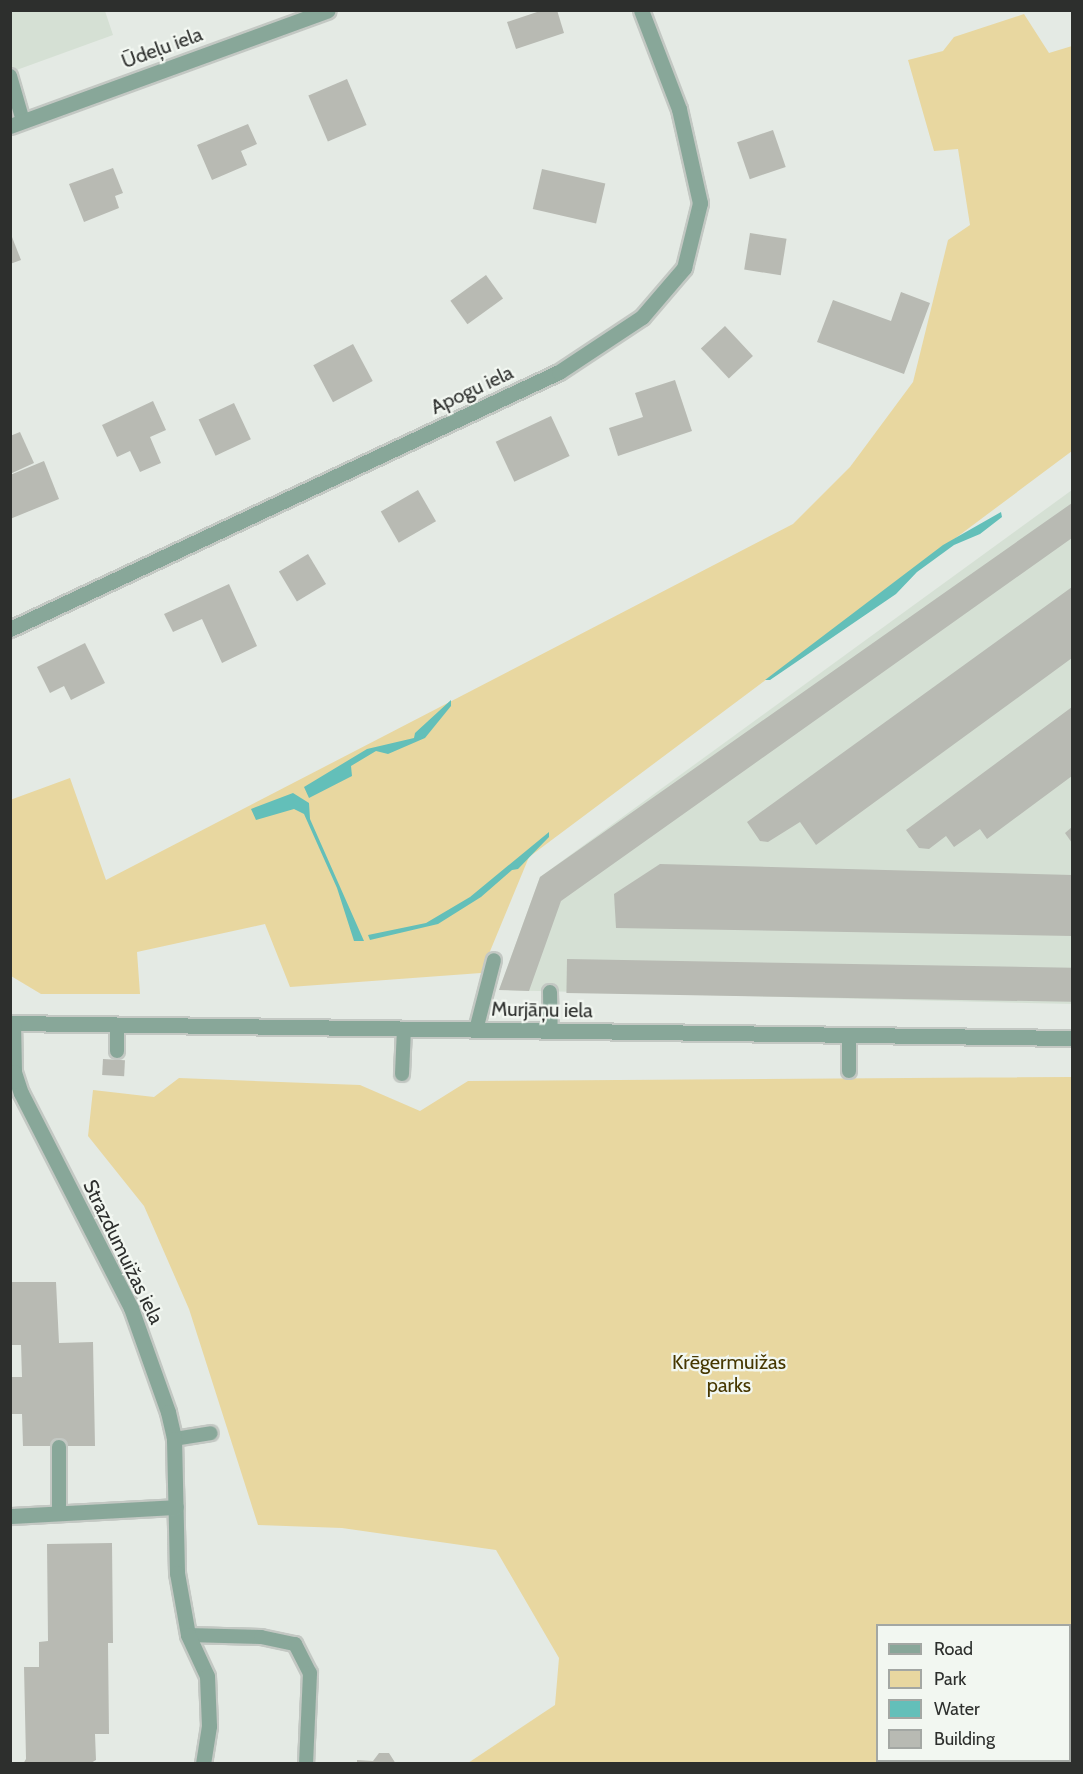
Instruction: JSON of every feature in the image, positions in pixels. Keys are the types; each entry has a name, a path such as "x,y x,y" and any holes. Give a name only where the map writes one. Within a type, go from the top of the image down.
{"street":[{"name":"Ūdeļu iela","path":"17,124 328,10"},
{"name":"Apogu iela","path":"10,629 559,372 642,317 684,268 700,203 679,109 641,10"},
{"name":"Murjāņu iela","path":"11,1023 1072,1038"},
{"name":"Strazdumuižas iela","path":"11,1023 14,1072 21,1093 131,1308 174,1439 177,1573 188,1635 207,1676 209,1725 203,1764"},
{"path":"10,1515 176,1508"}],"lane":[{"path":"10,76 17,124"},
{"path":"476,1030 494,960"},
{"path":"550,992 551,1031"},
{"path":"117,1024 117,1051"},
{"path":"402,1074 404,1029"},
{"path":"849,1035 849,1071"},
{"path":"174,1439 211,1432"},
{"path":"59,1447 59,1514"},
{"path":"188,1635 261,1637 295,1644 310,1673 306,1764"}],"shaded area":[{"path":"10,11 105,11 113,35 11,72"},
{"path":"1072,490 1072,1004 499,990 540,877"}],"green space":[{"path":"1024,14 1049,53 1072,46 1072,451 529,857 481,973 290,987 265,924 137,952 140,994 41,994 11,976 10,800 70,778 106,880 793,524 850,467 913,382 948,240 970,225 958,149 934,151 908,60 943,51 954,37"},
{"name":"Krēgermuižas parks","path":"1072,1077 1072,1763 468,1763 555,1705 559,1658 496,1550 342,1528 258,1525 189,1309 144,1206 88,1136 93,1090 154,1097 179,1078 360,1085 420,1111 468,1081"}],"water":[{"path":"1001,512 1002,517 980,534 954,545 917,572 896,594 770,680 765,680 943,545"},
{"path":"451,700 451,706 425,738 388,754 376,751 351,766 352,776 309,798 304,787 367,749 414,738 415,733"},
{"path":"293,793 309,803 310,819 364,941 354,941 337,888 304,814 294,809 256,820 251,809"},
{"path":"549,832 549,837 518,869 512,870 481,897 438,924 370,940 368,935 426,923 470,897"}],"building":[{"path":"543,10 557,10 564,33 516,49 507,22"},
{"path":"347,79 367,125 328,141 308,95"},
{"path":"248,124 257,144 241,151 247,165 212,180 197,145"},
{"path":"773,130 786,167 750,179 737,142"},
{"path":"113,168 123,193 115,196 119,208 84,222 69,184"},
{"path":"542,169 605,184 596,224 533,209"},
{"path":"10,232 21,260 10,264"},
{"path":"750,233 787,239 781,275 744,270"},
{"path":"486,275 503,298 467,324 450,301"},
{"path":"901,292 930,303 904,374 817,342 833,300 891,321"},
{"path":"725,326 753,356 729,378 701,349"},
{"path":"353,344 373,381 333,402 313,365"},
{"path":"675,380 692,431 618,456 609,428 643,417 635,393"},
{"path":"153,401 166,430 150,437 161,463 140,472 130,451 117,457 102,425"},
{"path":"234,403 251,439 216,456 199,419"},
{"path":"551,416 570,456 514,482 496,442"},
{"path":"20,432 34,463 10,474 10,436"},
{"path":"44,461 59,499 10,519 10,475"},
{"path":"418,490 436,521 399,543 381,512"},
{"path":"1072,503 1072,538 561,901 529,991 499,990 540,877"},
{"path":"308,554 326,584 297,602 279,572"},
{"path":"229,584 257,646 222,663 202,619 173,632 164,614"},
{"path":"1072,587 1072,658 816,845 800,822 768,842 760,841 747,822"},
{"path":"85,643 105,683 71,700 64,686 50,693 37,667"},
{"path":"1072,707 1072,776 987,839 980,829 954,847 946,836 929,849 919,848 906,830"},
{"path":"1072,827 1072,843 1065,833"},
{"path":"660,864 1072,875 1072,936 616,928 614,894"},
{"path":"567,959 1072,968 1071,1002 566,993"},
{"path":"103,1059 125,1060 124,1076 102,1075"},
{"path":"10,1282 56,1282 59,1343 93,1342 95,1446 23,1446 22,1414 10,1414 10,1377 22,1377 21,1345 10,1345"},
{"path":"112,1543 113,1643 108,1643 109,1734 95,1734 96,1760 89,1764 23,1764 26,1759 24,1667 39,1667 39,1642 48,1641 47,1544"},
{"path":"379,1753 389,1753 396,1764 357,1764 357,1760 373,1761"}]}
